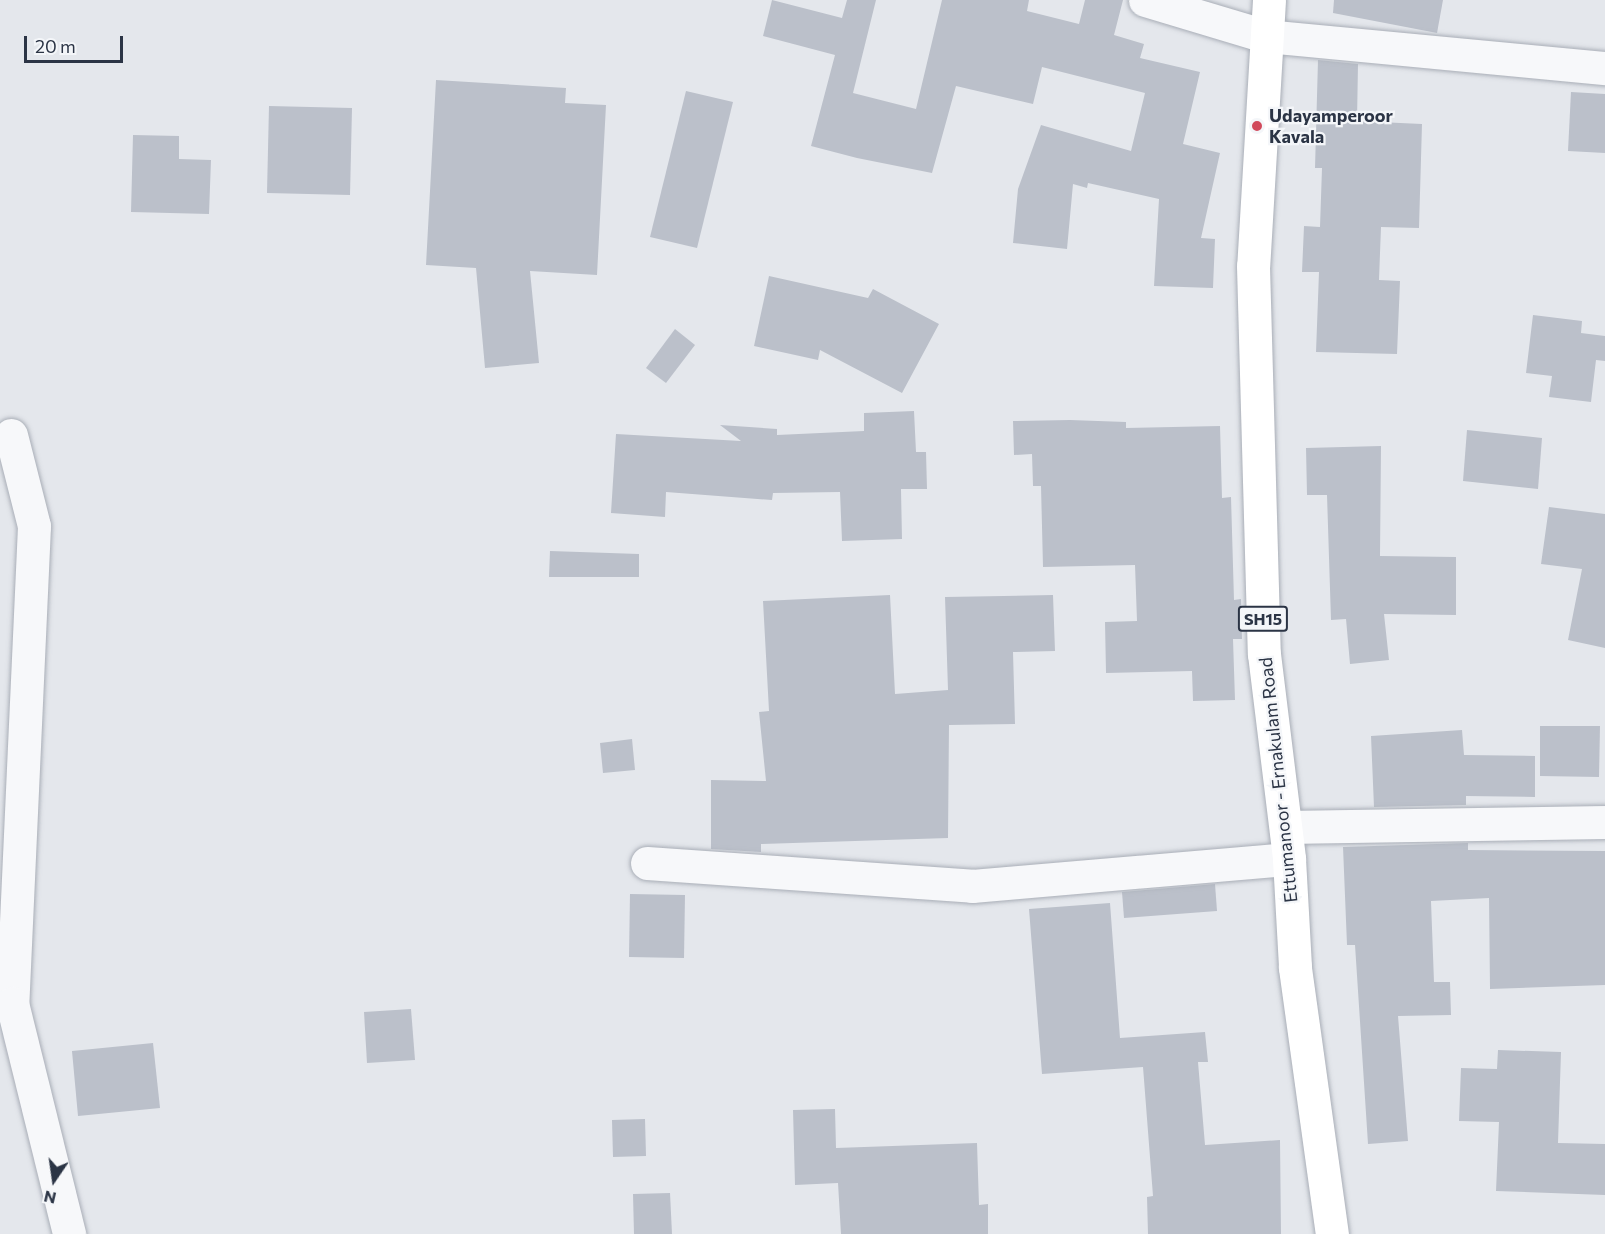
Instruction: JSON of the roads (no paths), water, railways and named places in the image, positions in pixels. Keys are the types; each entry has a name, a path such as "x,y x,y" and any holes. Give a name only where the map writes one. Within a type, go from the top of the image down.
{"main road":[{"name":"Ettumanoor - Ernakulam Road","path":"1269,0 1265,36 1253,266 1264,654 1286,827 1296,968 1332,1234"}],"street":[{"path":"1145,0 1265,36 1605,68"},
{"path":"11,435 34,526 12,1003 69,1234"},
{"path":"1286,827 1605,822"},
{"path":"647,863 972,886 1289,859"}],"place":[{"name":"Udayamperoor Kavala","path":"1257,126"}]}
